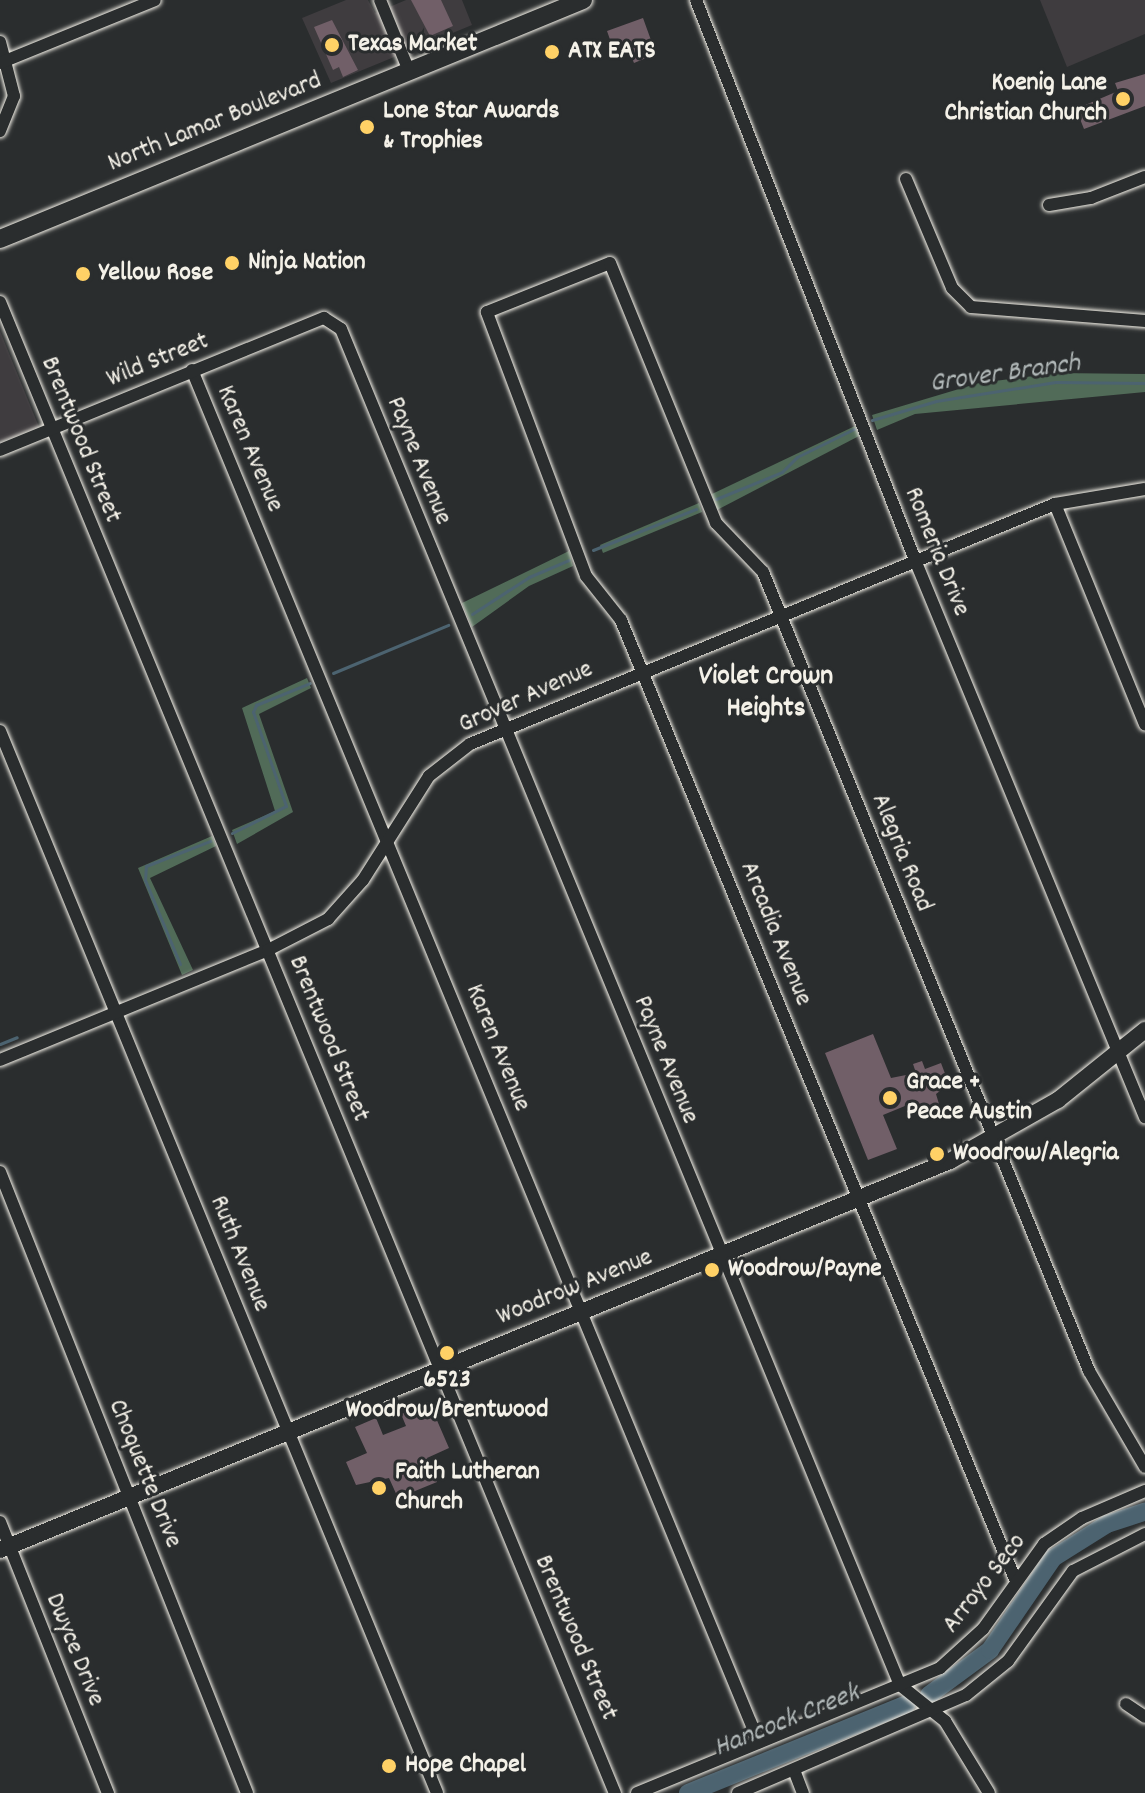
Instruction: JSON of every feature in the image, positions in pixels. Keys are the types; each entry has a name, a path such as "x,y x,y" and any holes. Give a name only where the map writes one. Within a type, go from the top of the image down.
{"main road":[{"name":"North Lamar Boulevard","path":"0,239 583,0"}],"street":[{"path":"4,61 155,0"},
{"path":"380,0 409,71"},
{"name":"Romeria Drive","path":"696,0 915,560 1145,1117"},
{"path":"0,42 12,108 0,131"},
{"path":"1049,205 1091,198 1145,177"},
{"path":"906,179 952,288 971,307 992,312 1145,321"},
{"name":"Alegria Road","path":"487,312 610,263 716,523 763,572 1089,1371 1145,1467"},
{"name":"Brentwood Street","path":"0,302 615,1793"},
{"name":"Arcadia Avenue","path":"487,312 586,576 621,620 643,671 1015,1579"},
{"name":"Wild Street","path":"0,450 324,318 334,320"},
{"name":"Payne Avenue","path":"334,320 900,1685 932,1712 969,1754 989,1793"},
{"name":"Karen Avenue","path":"192,370 759,1743"},
{"name":"Grover Avenue","path":"0,1060 268,950 328,919 363,880 387,838 446,760 505,727 1055,504 1145,489"},
{"path":"1055,504 1145,724"},
{"name":"Ruth Avenue","path":"0,731 437,1793"},
{"name":"Woodrow Avenue","path":"5,1548 859,1198 994,1139 1119,1053 1145,1030"},
{"name":"Choquette Drive","path":"0,1172 247,1793"},
{"name":"Arroyo Seco","path":"637,1793 940,1668 969,1644 1015,1579 1063,1530 1145,1491"},
{"name":"Dwyce Drive","path":"0,1522 5,1548 108,1793"},
{"path":"738,1793 966,1695 1008,1661 1073,1571 1145,1534"},
{"path":"1126,1704 1145,1717"},
{"path":"794,1770 803,1793"}],"shaded area":[{"path":"346,0 368,0 375,13 406,0 462,0 472,25 331,83 302,18"},
{"path":"1040,0 1145,0 1145,34 1067,67"},
{"path":"0,331 39,427 0,442"}],"green space":[{"path":"1057,373 1145,374 1145,392 915,414 877,430 872,415 979,383"},
{"path":"855,426 859,436 717,510 712,494"},
{"path":"699,503 702,512 603,553 600,545"},
{"path":"569,551 573,566 529,586 472,627 462,603"},
{"path":"307,678 311,688 259,714 293,812 237,844 232,830 275,811 242,708"},
{"path":"212,836 216,846 150,878 193,970 182,975 138,868"}],"building":[{"path":"411,0 441,0 453,26 430,36"},
{"path":"643,18 656,54 634,63 628,49 615,54 607,31"},
{"name":"Texas Market","path":"332,20 358,70 343,77 339,67 333,70 314,27"},
{"name":"Koenig Lane Christian Church","path":"1145,74 1145,106 1084,129 1076,109 1118,91 1115,83"},
{"name":"Grace + Peace Austin","path":"873,1034 891,1078 916,1073 913,1064 922,1061 925,1069 941,1063 949,1084 936,1094 942,1114 924,1119 917,1101 883,1115 897,1149 868,1160 825,1053"},
{"name":"Faith Lutheran Church","path":"429,1402 449,1448 427,1458 437,1482 398,1498 389,1478 356,1485 346,1462 367,1453 355,1427 376,1418 383,1435 406,1426 401,1414"}],"waterway":[{"name":"Grover Branch","path":"872,420 936,401 1056,382 1145,383"},
{"name":"Grover Branch","path":"716,499 782,472 797,457 854,429"},
{"name":"Grover Branch","path":"593,550 696,509"},
{"name":"Grover Branch","path":"472,614 529,577 569,560"},
{"name":"Grover Branch","path":"333,673 448,625"},
{"name":"Grover Branch","path":"232,833 286,806 253,712 256,705 310,683"},
{"name":"Grover Branch","path":"180,964 145,880 146,866 210,841"},
{"name":"Grover Branch","path":"0,1044 17,1037"},
{"name":"Hancock Creek","path":"929,1695 990,1650 1053,1558 1107,1524 1145,1512"},
{"name":"Hancock Creek","path":"688,1793 907,1704"}],"place":[{"name":"Texas Market","path":"332,45"},
{"name":"ATX EATS","path":"552,52"},
{"name":"Koenig Lane Christian Church","path":"1123,99"},
{"name":"Lone Star Awards & Trophies","path":"367,127"},
{"name":"Ninja Nation","path":"232,263"},
{"name":"Yellow Rose","path":"83,274"},
{"name":"Grace + Peace Austin","path":"890,1098"},
{"name":"Woodrow/Alegria","path":"937,1154"},
{"name":"Woodrow/Payne","path":"712,1270"},
{"name":"6523 Woodrow/Brentwood","path":"447,1353"},
{"name":"Faith Lutheran Church","path":"379,1488"},
{"name":"Hope Chapel","path":"389,1766"}],"district":[{"name":"Violet Crown Heights","path":"766,694"}]}
